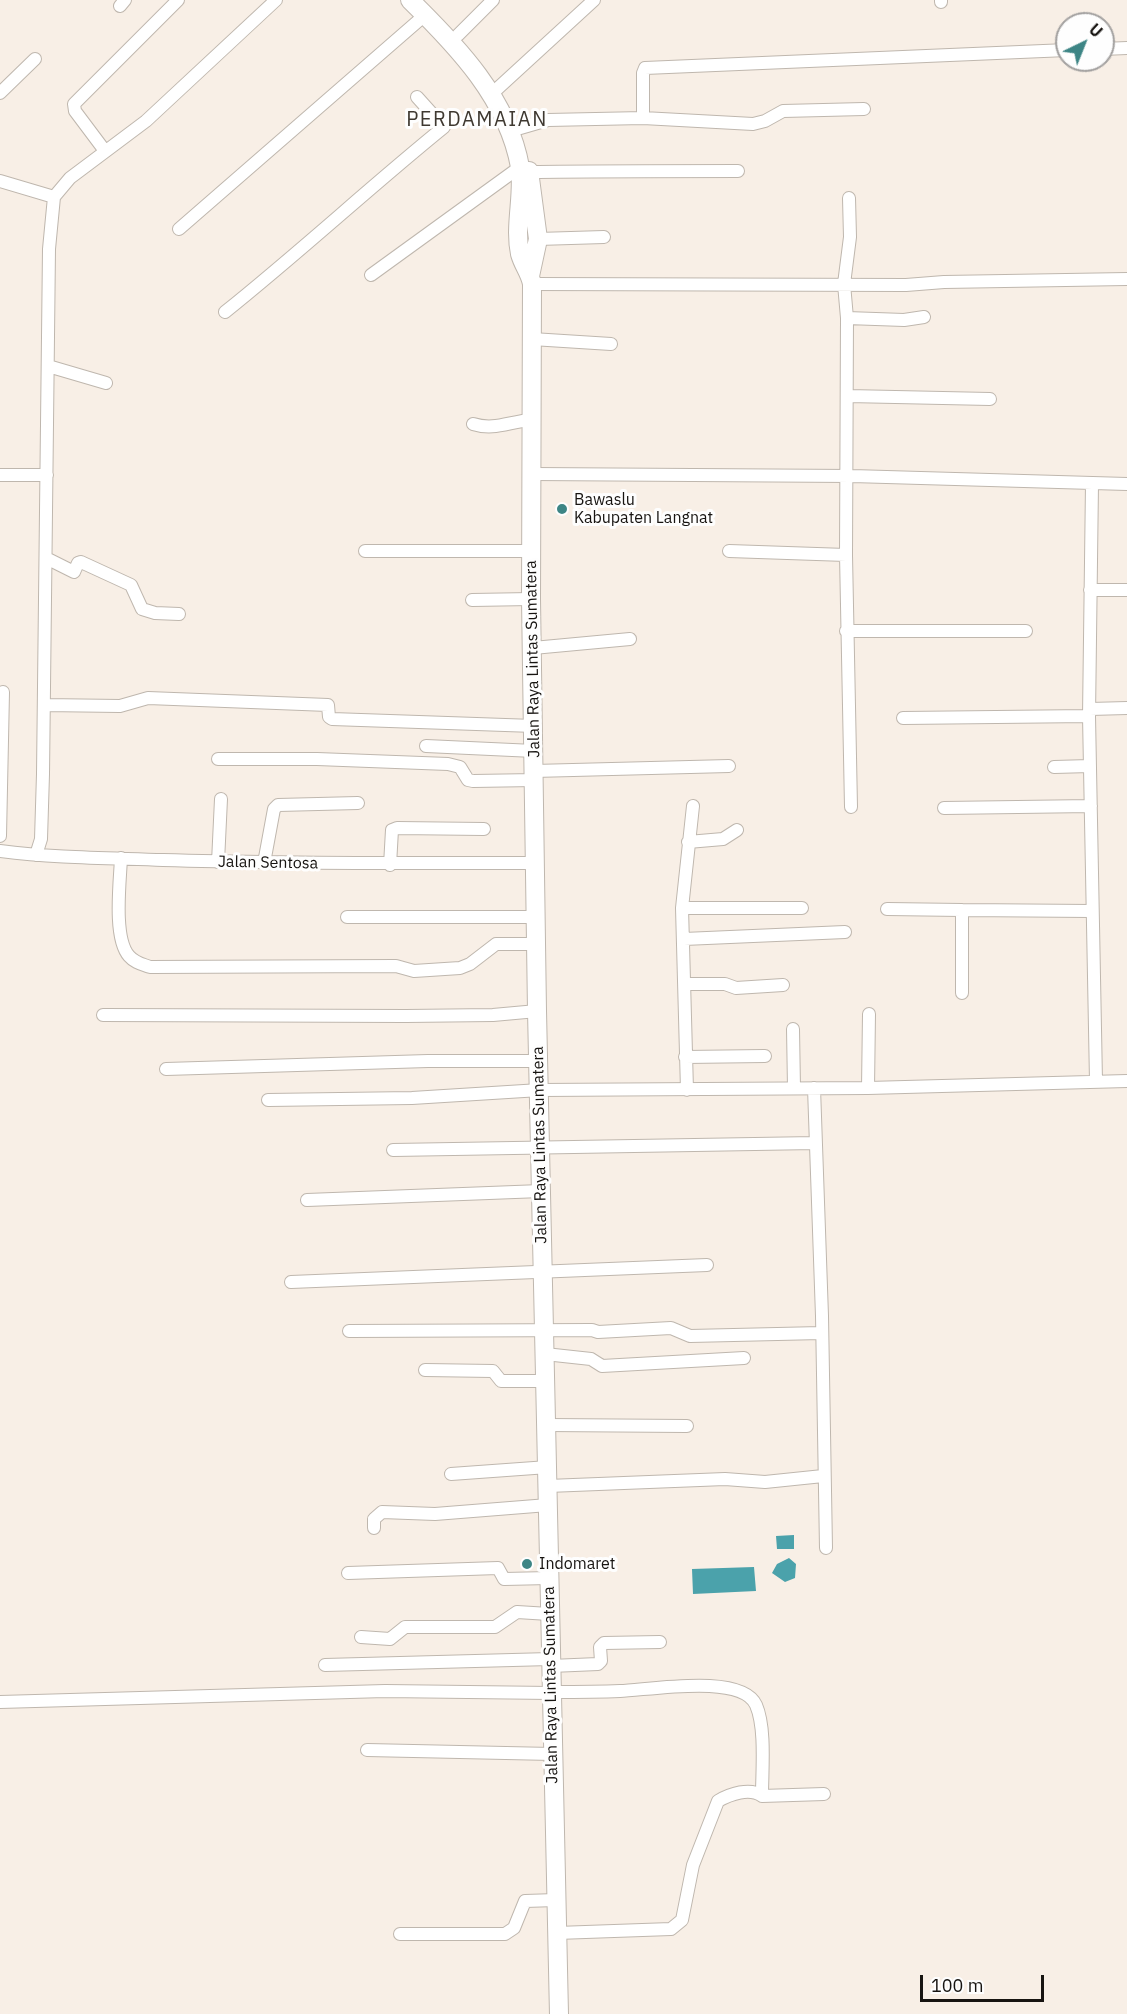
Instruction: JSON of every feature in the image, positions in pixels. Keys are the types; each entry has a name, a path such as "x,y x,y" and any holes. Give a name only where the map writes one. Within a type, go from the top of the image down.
{"highway":[{"name":"Jalan Raya Lintas Sumatera","path":"410,0 425,7 458,35 497,90 517,129 538,239 531,280 533,474 531,599 542,1272 559,2014"},
{"name":"Jalan Raya Lintas Sumatera","path":"425,7 493,95 525,170 520,255 531,280"}],"street":[{"path":"105,151 75,111 74,104 178,0"},
{"path":"36,855 40,839 44,705 49,232 54,197 80,169 146,121 276,0"},
{"path":"458,35 494,0"},
{"path":"497,90 594,0"},
{"path":"179,229 425,7"},
{"path":"643,118 645,68 1055,51"},
{"path":"0,93 35,59"},
{"path":"225,312 318,236 403,159 444,127 417,98"},
{"path":"517,129 548,120 643,118 753,123 765,121 783,111 864,109"},
{"path":"371,275 525,170 570,173 592,169 634,172 738,171"},
{"path":"0,181 54,197"},
{"path":"849,198 850,237 844,284 848,396 846,632 851,807"},
{"path":"538,239 604,237"},
{"path":"531,280 906,285 1127,279"},
{"path":"847,318 904,320 924,317"},
{"path":"532,339 611,344"},
{"path":"48,366 106,383"},
{"path":"848,396 990,399"},
{"path":"473,424 495,428 512,421 532,420"},
{"path":"533,474 848,476 1127,484"},
{"path":"0,475 46,475"},
{"path":"1092,484 1089,712 1096,1082"},
{"path":"365,551 531,551"},
{"path":"729,551 846,555"},
{"path":"46,558 74,572 78,563 81,562 131,585 142,609 155,613 179,614"},
{"path":"1089,590 1127,590"},
{"path":"472,600 531,599"},
{"path":"846,632 1026,631"},
{"path":"533,648 630,639"},
{"path":"0,836 3,692"},
{"path":"44,705 120,706 148,698 265,702 328,705 328,717 332,719 534,726"},
{"path":"903,718 1089,712 1127,708"},
{"path":"426,746 534,751"},
{"path":"218,759 316,759 448,764 460,767 468,780 473,781 729,766"},
{"path":"1054,767 1090,766"},
{"path":"218,862 221,799"},
{"path":"264,863 274,809 278,805 358,803"},
{"path":"687,1089 682,908 693,806"},
{"path":"944,807 1091,806"},
{"path":"390,865 392,830 397,828 484,829"},
{"path":"688,842 723,839 738,830"},
{"name":"Jalan Sentosa","path":"0,851 36,855 218,862 390,865 536,863"},
{"path":"121,858 120,932 125,949 137,963 150,967 274,965 396,966 414,970 451,969 464,967 496,944 537,944"},
{"path":"682,908 802,908"},
{"path":"887,909 1092,911"},
{"path":"962,910 962,993"},
{"path":"347,917 537,917"},
{"path":"684,939 845,932"},
{"path":"685,984 725,984 736,988 783,986"},
{"path":"103,1015 406,1016 494,1015 537,1011"},
{"path":"868,1088 869,1014"},
{"path":"793,1029 794,1088"},
{"path":"685,1057 765,1056"},
{"path":"166,1069 428,1061 539,1061"},
{"path":"268,1100 412,1098 540,1090 868,1088 1127,1081"},
{"path":"814,1088 826,1548"},
{"path":"393,1150 634,1144 815,1143"},
{"path":"307,1200 541,1191"},
{"path":"291,1282 707,1265"},
{"path":"349,1331 592,1330 598,1332 671,1328 690,1336 821,1333"},
{"path":"545,1354 591,1359 602,1366 744,1358"},
{"path":"425,1370 493,1371 501,1381 545,1381"},
{"path":"547,1425 687,1426"},
{"path":"451,1474 548,1467"},
{"path":"548,1486 725,1479 765,1482 824,1476"},
{"path":"374,1528 374,1519 382,1512 435,1514 548,1505"},
{"path":"348,1573 487,1567 498,1568 504,1578 549,1578"},
{"path":"361,1637 390,1639 405,1627 495,1627 517,1612 549,1614"},
{"path":"325,1665 551,1662 598,1664 601,1661 600,1647 604,1643 660,1642"},
{"path":"0,1702 385,1691 623,1691 694,1684 742,1692 755,1702 760,1719 762,1796"},
{"path":"367,1750 552,1754"},
{"path":"557,1933 671,1929 679,1924 684,1914 693,1865 714,1806 718,1801 731,1794 758,1792 762,1796 824,1794"},
{"path":"400,1934 505,1934 514,1928 525,1901 556,1900"}],"water":[{"path":"794,1535 794,1549 777,1549 776,1536"},
{"path":"789,1558 796,1564 795,1578 785,1582 772,1573 777,1564"},
{"path":"754,1567 756,1591 693,1594 692,1569"}],"place":[{"name":"Bawaslu Kabupaten Langnat","path":"562,509"},
{"name":"Indomaret","path":"527,1564"}],"district":[{"name":"PERDAMAIAN","path":"477,120"}]}
